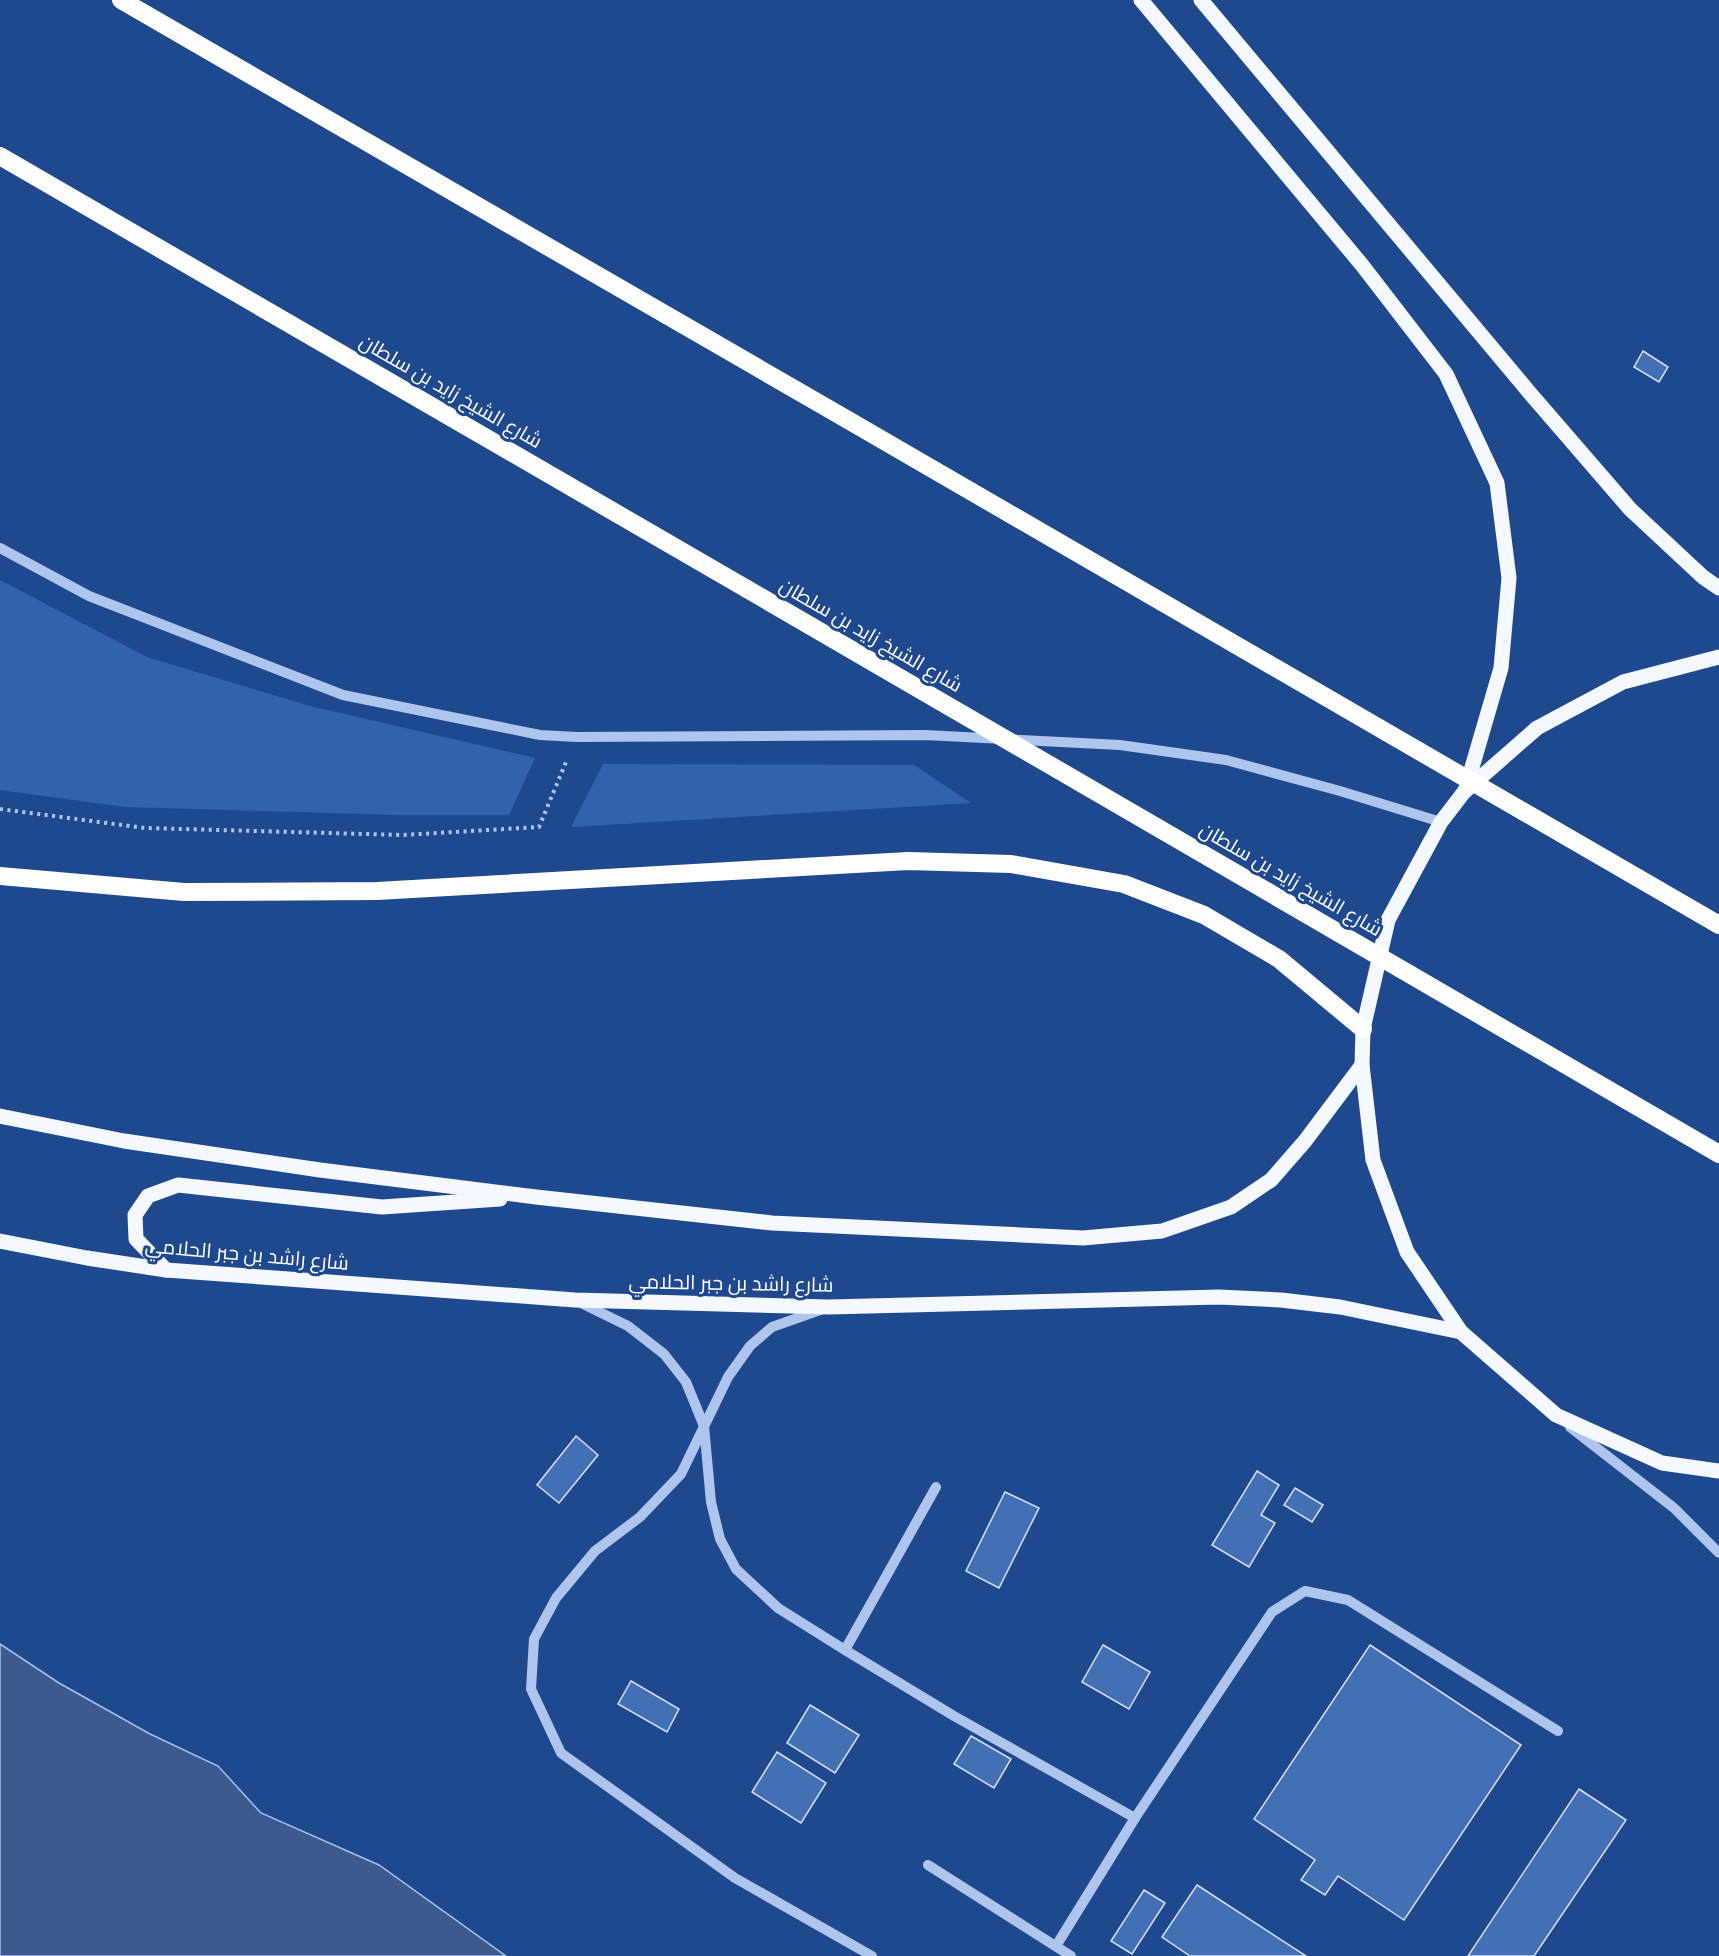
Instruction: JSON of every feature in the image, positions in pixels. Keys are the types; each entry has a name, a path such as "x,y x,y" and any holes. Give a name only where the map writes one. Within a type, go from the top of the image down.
{"highway":[{"path":"121,0 1719,925"},
{"name":"شارع الشيخ زايد بن سلطان","path":"0,156 1719,1154"},
{"path":"0,876 184,892 377,891 908,861 1011,864 1124,884 1204,915 1279,959 1363,1029"}],"main road":[{"path":"1141,0 1362,265 1446,374 1497,483 1509,578 1502,669 1464,792"},
{"path":"1201,0 1622,500 1703,577 1719,588"},
{"path":"1719,657 1623,682 1537,728 1464,792 1441,822 1388,920 1363,1029 1362,1065 1373,1161 1407,1252 1461,1332 1556,1415 1662,1463 1719,1471"},
{"path":"0,1116 136,1142 320,1170 536,1197 772,1223 1083,1238 1162,1231 1231,1207 1271,1180 1305,1141 1362,1065"},
{"path":"166,1270 136,1239 135,1215 148,1196 178,1185 382,1207 536,1197"},
{"name":"شارع راشد بن جبر الحلامي","path":"0,1241 166,1270 575,1300 829,1307 1219,1297 1281,1300 1340,1307 1461,1332"}],"street":[{"path":"0,548 90,596 343,695 540,735 577,737 925,735 1120,745 1226,760 1340,791 1441,822"},
{"path":"575,1300 628,1326 664,1354 686,1382 704,1426 711,1502 720,1539 736,1569 778,1608 954,1716 1136,1818"},
{"path":"829,1307 772,1327 750,1346 728,1377 681,1474 640,1517 595,1551 556,1598 534,1639 531,1689 561,1753 735,1878 872,1956"},
{"path":"1556,1415 1674,1508 1719,1553"},
{"path":"845,1650 936,1487"},
{"path":"1056,1947 1136,1818 1272,1612 1305,1591 1348,1600 1558,1731"},
{"path":"928,1865 1071,1956"}],"path":[{"path":"0,809 145,828 403,836 539,827 577,737"}],"shaded area":[{"path":"0,580 147,657 310,706 535,758 509,815 397,815 125,807 0,790"},
{"path":"603,764 914,765 971,803 571,827"},
{"path":"0,1644 59,1683 150,1734 218,1766 261,1813 379,1865 506,1956 0,1956"}],"building":[{"path":"1643,351 1668,367 1659,382 1634,367"},
{"path":"576,1436 598,1455 559,1503 537,1485"},
{"path":"1257,1471 1279,1485 1261,1515 1275,1523 1249,1567 1212,1545"},
{"path":"1295,1488 1323,1505 1312,1522 1284,1505"},
{"path":"1005,1492 1039,1508 999,1588 966,1571"},
{"path":"1103,1645 1150,1672 1129,1709 1082,1682"},
{"path":"1370,1645 1521,1745 1404,1920 1338,1876 1325,1895 1301,1880 1315,1860 1254,1819"},
{"path":"631,1681 679,1709 667,1732 618,1704"},
{"path":"810,1705 859,1735 835,1773 787,1743"},
{"path":"971,1736 1011,1759 994,1788 954,1764"},
{"path":"777,1752 826,1783 801,1823 752,1792"},
{"path":"1579,1789 1626,1820 1534,1956 1468,1956"},
{"path":"1197,1885 1306,1956 1190,1956 1162,1937"},
{"path":"1144,1890 1165,1903 1132,1954 1111,1941"}]}
